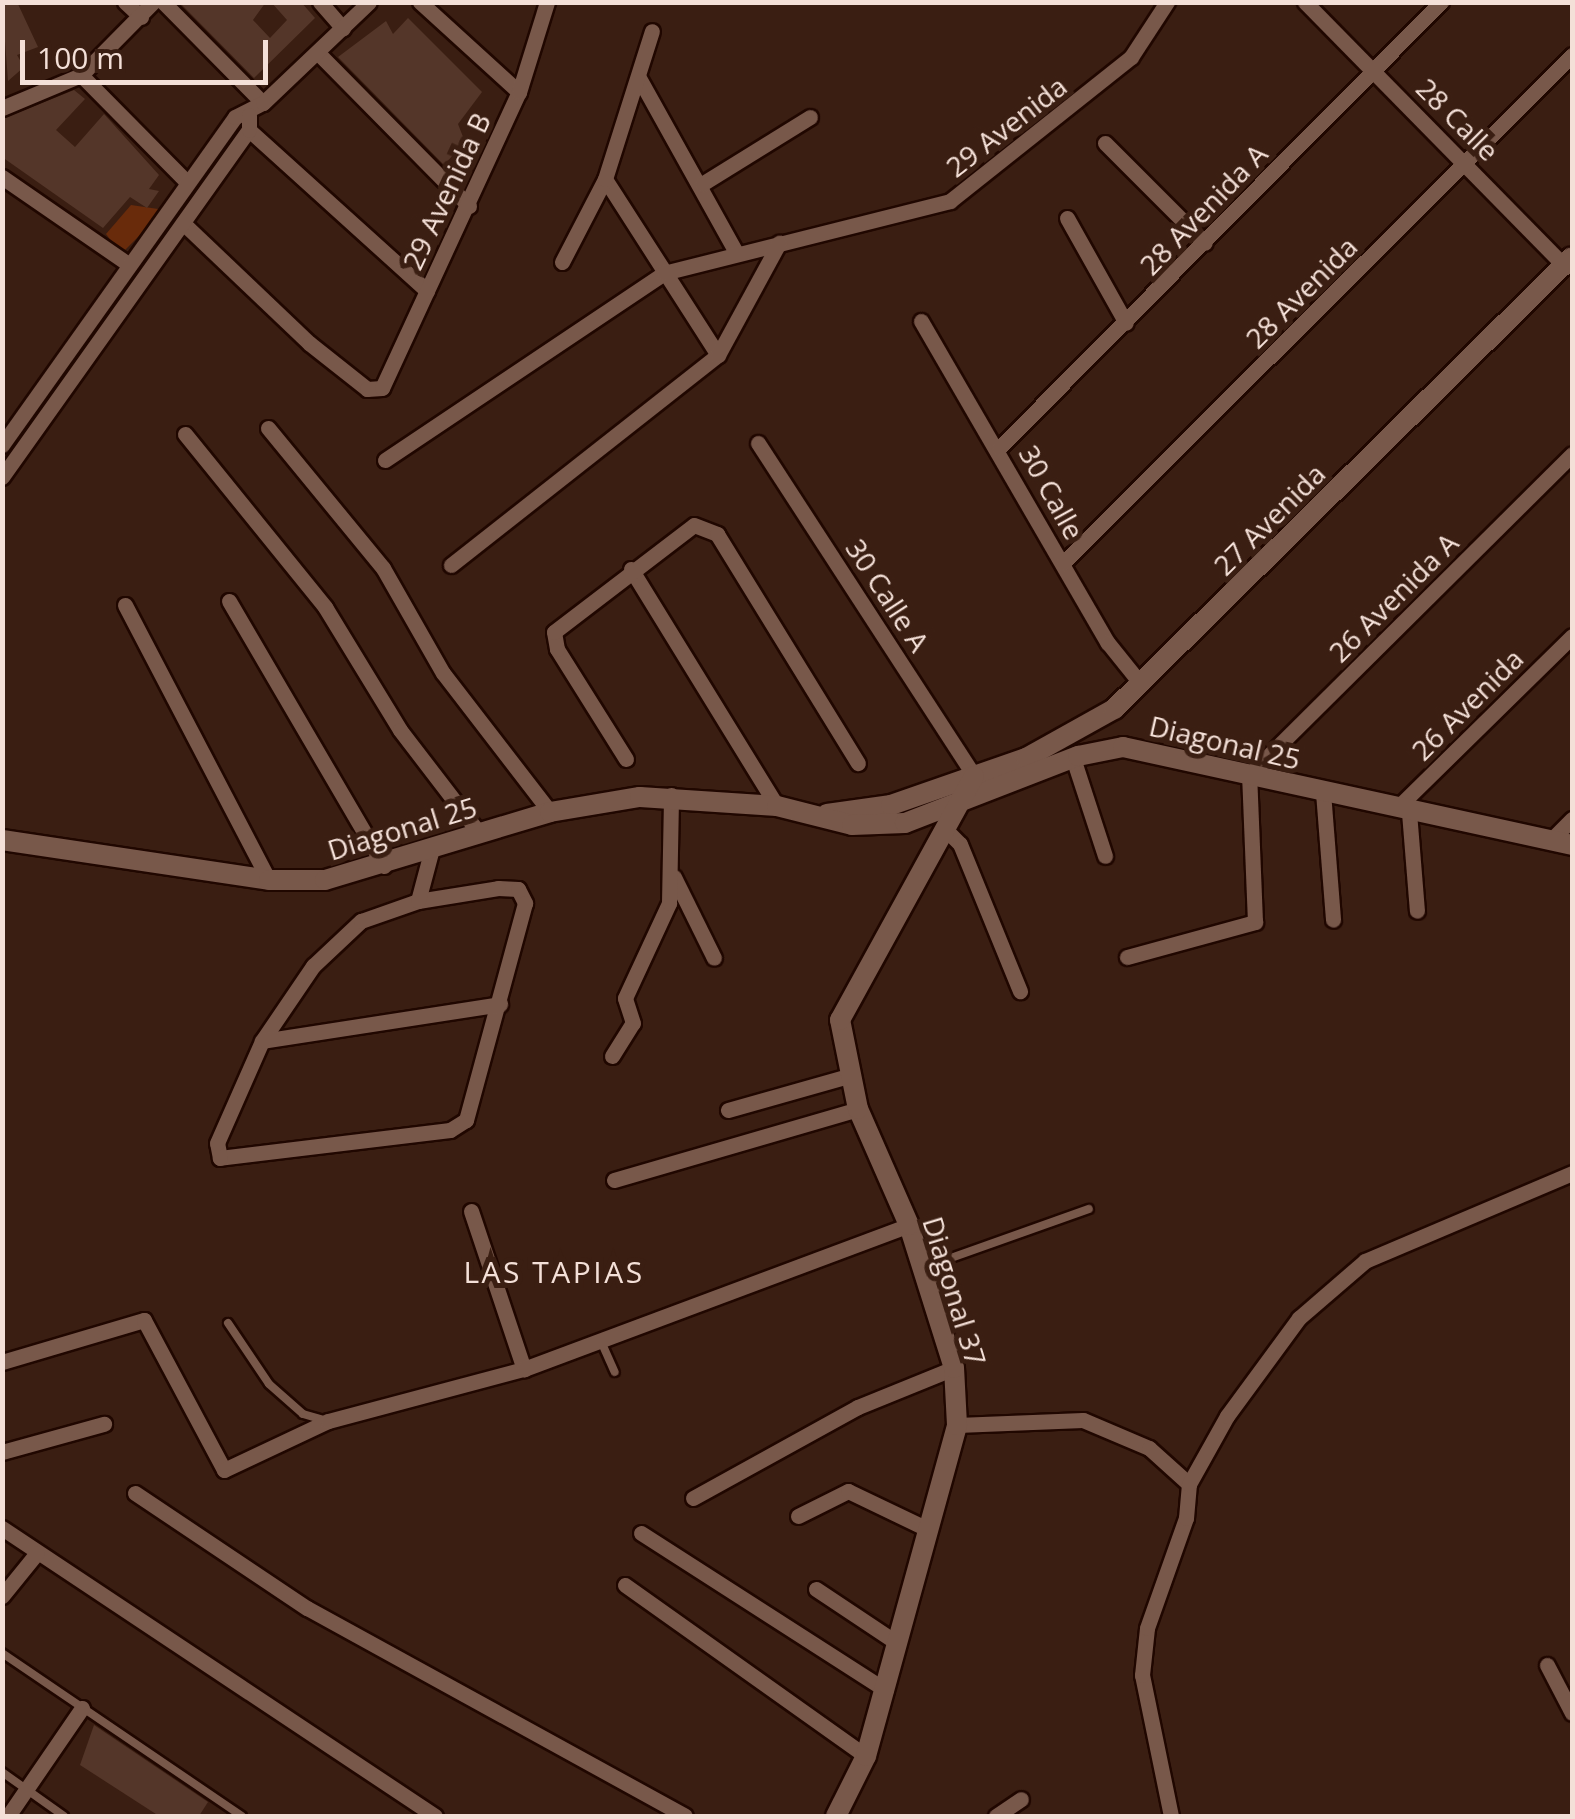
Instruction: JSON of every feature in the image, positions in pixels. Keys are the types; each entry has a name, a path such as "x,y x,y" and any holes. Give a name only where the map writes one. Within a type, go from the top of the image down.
{"main road":[{"name":"27 Avenida","path":"974,776 1098,720 1142,684 1570,266"},
{"path":"1098,720 1109,748"},
{"name":"Diagonal 25","path":"2,840 269,880 325,880 384,866 550,812 672,795 777,806 890,826 958,805 1073,758 1109,748 1572,846"},
{"name":"Diagonal 25","path":"815,815 890,805 974,776"},
{"name":"Diagonal 37","path":"842,1814 866,1756 886,1690 923,1527 957,1425 954,1368 908,1225 858,1109 848,1076 844,1008 974,776"}],"street":[{"path":"124,2 140,17"},
{"path":"2,108 81,75 152,2"},
{"path":"162,2 264,102"},
{"path":"320,2 343,28"},
{"path":"2,477 264,102 369,2"},
{"path":"420,2 519,92"},
{"name":"29 Avenida B","path":"183,223 309,343 374,392 469,206 519,92 546,2"},
{"name":"29 Avenida","path":"385,460 664,274 950,201 987,179 1132,57 1167,2"},
{"name":"28 Calle","path":"1305,2 1570,266"},
{"name":"28 Avenida A","path":"999,448 1441,2"},
{"path":"562,262 606,179 652,31"},
{"path":"318,53 469,206"},
{"name":"28 Avenida","path":"1062,563 1572,55"},
{"path":"81,75 186,181"},
{"path":"638,78 702,184 737,254"},
{"path":"2,445 235,117 249,122 427,291"},
{"path":"702,184 810,117"},
{"path":"1105,143 1205,243"},
{"path":"2,177 128,264"},
{"path":"606,179 718,355"},
{"path":"1067,218 1126,323"},
{"path":"451,565 718,355 778,243"},
{"name":"30 Calle","path":"921,322 999,448 1108,643 1142,684"},
{"path":"268,428 384,568 443,673 550,812"},
{"path":"185,434 325,607 400,730 479,832"},
{"name":"30 Calle A","path":"758,444 974,776"},
{"name":"26 Avenida A","path":"1249,775 1572,454"},
{"path":"626,758 553,638 560,622 688,526 712,530 858,763"},
{"path":"631,569 777,806"},
{"path":"230,601 384,866"},
{"path":"125,605 269,880"},
{"name":"26 Avenida","path":"1403,810 1572,636"},
{"path":"1073,758 1105,856"},
{"path":"1127,957 1255,922 1249,775"},
{"path":"1322,792 1333,920"},
{"path":"612,1056 634,1024 625,998 664,916 673,874 672,795"},
{"path":"1403,810 1417,911"},
{"path":"1550,841 1572,819"},
{"path":"947,830 960,844 1020,991"},
{"path":"418,901 430,852"},
{"path":"673,874 714,958"},
{"path":"518,889 525,903 500,1004 474,1102 450,1130 220,1158 217,1144 280,1005 362,921 418,901 518,889"},
{"path":"262,1041 500,1004"},
{"path":"728,1110 848,1076"},
{"path":"614,1180 858,1109"},
{"path":"1171,1816 1142,1675 1147,1628 1190,1484 1264,1362 1342,1278 1418,1232 1572,1173"},
{"path":"472,1211 524,1369"},
{"path":"2,1362 144,1320 224,1470 328,1421 524,1369 908,1225"},
{"path":"693,1498 858,1408 954,1368"},
{"path":"957,1425 1083,1420 1149,1448 1190,1484"},
{"path":"2,1452 104,1424"},
{"path":"798,1516 848,1491 923,1527"},
{"path":"135,1493 308,1608 685,1816"},
{"path":"2,1528 435,1816"},
{"path":"641,1533 886,1690"},
{"path":"2,1596 37,1553"},
{"path":"625,1586 866,1756"},
{"path":"816,1589 897,1643"},
{"path":"1547,1666 1571,1706"},
{"path":"8,1816 82,1708"},
{"path":"996,1816 1021,1798"}],"lane":[{"path":"922,1268 1089,1209"},
{"path":"228,1324 269,1384 304,1414 328,1421"},
{"path":"600,1339 616,1372"},
{"path":"2,1653 242,1816"},
{"path":"2,1772 64,1816"}],"shaded area":[{"path":"131,205 165,210 121,254 106,234"}],"building":[{"path":"2,2 17,2 38,47 17,55 24,67 8,81"},
{"path":"179,2 266,2 253,20 270,38 287,20 271,2 301,2 315,18 254,78"},
{"path":"408,18 482,92 458,124 465,142 444,165 338,57 386,21 393,34"},
{"path":"74,90 85,99 56,130 75,147 104,114 159,175 149,189 159,191 147,208 130,197 103,228 2,157 2,119"},
{"path":"94,1725 208,1802 199,1816 159,1816 80,1765"}],"district":[{"name":"LAS TAPIAS","path":"554,1272"}]}
